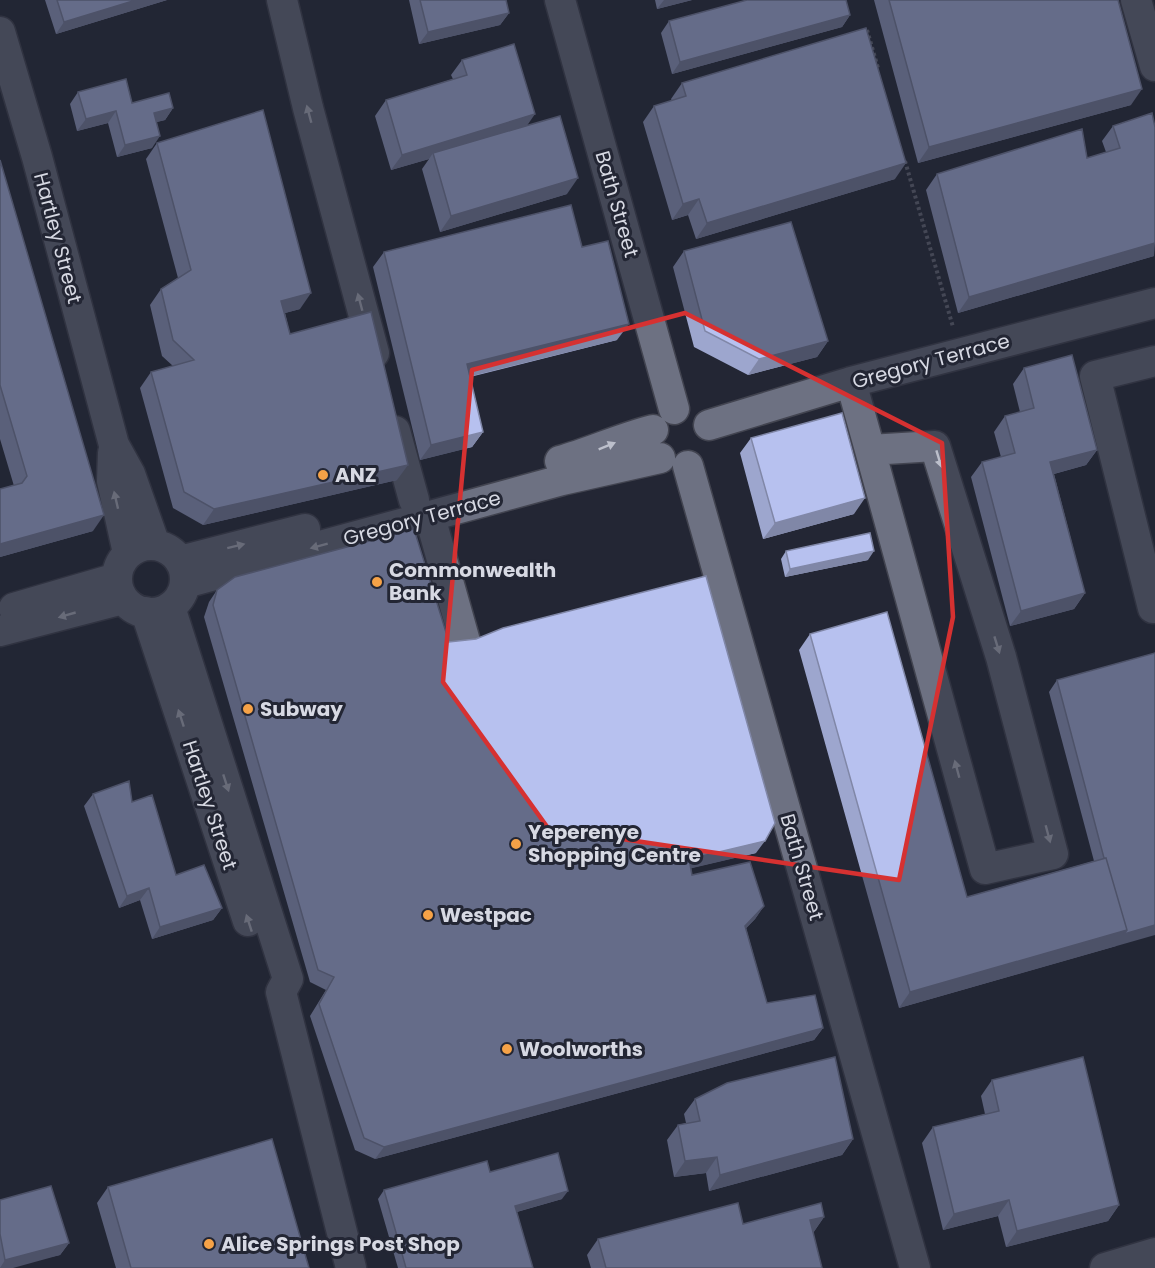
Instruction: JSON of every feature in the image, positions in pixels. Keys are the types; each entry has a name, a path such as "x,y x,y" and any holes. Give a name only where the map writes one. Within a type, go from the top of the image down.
{"street":[{"path":"282,0 308,108 379,374"},
{"name":"Bath Street","path":"560,0 674,409"},
{"path":"1136,0 1155,66"},
{"name":"Hartley Street","path":"0,32 114,445 130,474 150,580 288,979 281,992 351,1268"},
{"name":"Gregory Terrace","path":"709,425 851,382 1155,303"},
{"path":"1155,361 1095,376 1153,608 1155,607"},
{"path":"851,382 985,870 1053,854 1001,657 935,446 870,450"},
{"path":"389,408 471,664"},
{"path":"674,409 695,410 709,425 710,446 706,455 698,462 667,451 657,421 664,413 674,409"},
{"name":"Gregory Terrace","path":"0,612 426,519 634,435 667,451"},
{"name":"Bath Street","path":"667,451 915,1268"},
{"name":"Gregory Terrace","path":"0,631 150,580"},
{"path":"1104,1268 1155,1253"}],"path":[{"path":"867,30 880,75"},
{"path":"903,153 961,354"}],"highlighted area":[{"path":"685,313 942,443 953,617 899,880 548,828 443,682 472,370"}],"building":[{"path":"57,0 136,0 64,22"},
{"path":"420,0 506,0 509,13 428,32"},
{"path":"747,0 846,0 850,15 680,62 669,21"},
{"path":"889,0 1118,0 1142,89 929,147"},
{"path":"866,28 906,163 707,223 699,199 683,204 654,106 686,96 682,83"},
{"path":"514,44 535,114 402,155 386,100 467,75 462,60"},
{"path":"126,79 132,103 169,93 173,108 154,113 160,136 125,145 116,111 86,119 78,92"},
{"path":"263,110 311,293 281,301 290,334 371,312 408,465 214,509 184,492 151,372 194,360 173,340 161,289 191,270 157,143"},
{"path":"1152,113 1155,127 1155,243 969,297 937,174 1082,129 1087,158 1120,148 1113,126"},
{"path":"560,116 578,178 451,216 433,153"},
{"path":"0,160 104,515 0,544 0,489 22,483 27,476 0,385"},
{"path":"571,205 582,247 608,241 629,324 467,364 483,432 431,445 384,252"},
{"path":"791,222 828,341 759,359 705,331 684,251"},
{"path":"1072,355 1097,450 1050,462 1085,593 1021,611 982,462 1015,453 1005,416 1034,408 1024,368"},
{"path":"842,413 865,498 775,523 751,438"},
{"name":"Yeperenye Shopping Centre","path":"414,529 449,642 476,639 503,628 706,576 775,823 765,841 689,859 692,875 750,862 764,906 745,926 767,1003 815,995 823,1028 384,1147 364,1138 319,1004 334,977 318,970 213,605 217,590 235,577"},
{"path":"870,533 874,551 790,569 786,551"},
{"path":"887,612 967,897 1106,858 1127,930 910,992 810,634"},
{"path":"1155,653 1155,925 1124,934 1127,930 1106,858 1104,858 1057,680"},
{"path":"129,781 132,802 152,795 176,875 204,865 222,908 160,927 149,888 127,896 93,794"},
{"path":"835,1057 853,1139 720,1175 717,1157 685,1161 678,1125 700,1121 695,1099 727,1083"},
{"path":"1083,1057 1119,1205 1017,1231 1009,1200 954,1214 933,1127 999,1111 992,1080"},
{"path":"272,1139 309,1268 131,1268 108,1187"},
{"path":"558,1153 568,1191 515,1206 533,1268 406,1268 384,1190 487,1161 490,1172"},
{"path":"51,1186 69,1243 5,1260 0,1234 0,1200"},
{"path":"738,1203 743,1224 821,1203 824,1217 810,1220 822,1268 606,1268 598,1239"}],"place":[{"name":"ANZ","path":"323,475"},
{"name":"Commonwealth Bank","path":"377,582"},
{"name":"Subway","path":"248,709"},
{"name":"Yeperenye Shopping Centre","path":"516,844"},
{"name":"Westpac","path":"428,915"},
{"name":"Woolworths","path":"507,1049"},
{"name":"Alice Springs Post Shop","path":"209,1244"}]}
